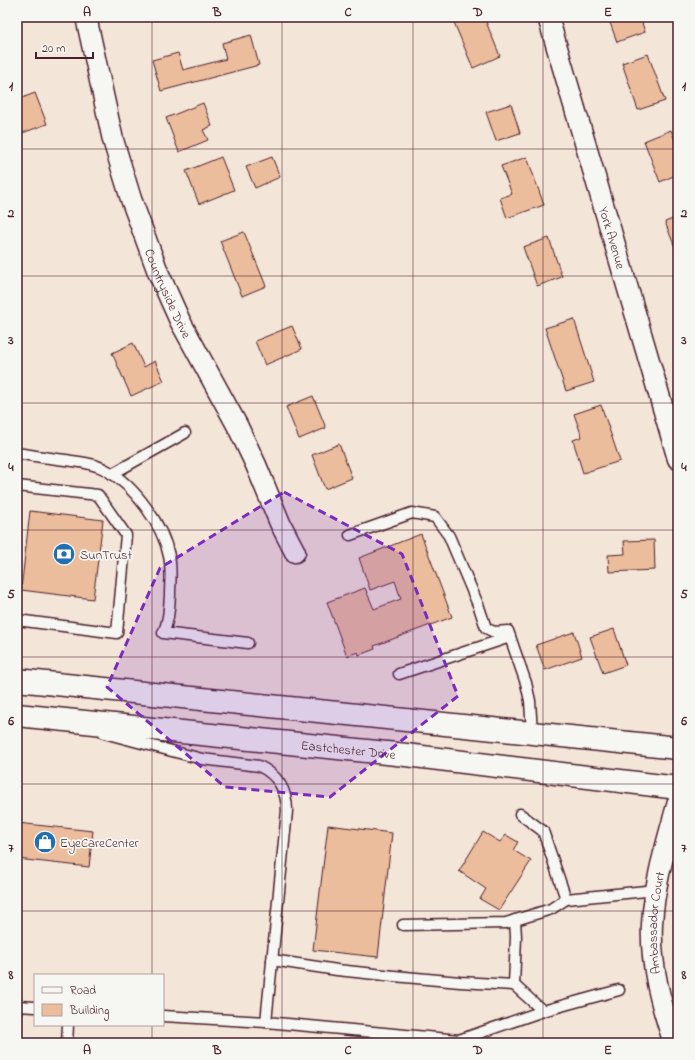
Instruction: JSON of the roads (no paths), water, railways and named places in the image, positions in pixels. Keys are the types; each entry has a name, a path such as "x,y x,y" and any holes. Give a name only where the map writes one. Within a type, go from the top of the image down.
{"main road":[{"path":"17,680 678,748"},
{"name":"Eastchester Drive","path":"17,715 406,755 678,788"}],"street":[{"name":"Countryside Drive","path":"86,17 112,140 131,199 158,272 180,321 237,425 256,465 280,523 295,552"},
{"name":"York Avenue","path":"548,17 678,459"},
{"name":"Ambassador Court","path":"674,1043 659,995 654,964 652,924 656,890 678,802"}],"lane":[{"path":"112,474 185,433"},
{"path":"17,453 91,464 106,470 120,479 134,493 159,527 170,556 171,571 168,613 166,627 163,634 248,643"},
{"path":"17,486 98,495 126,535 117,633 17,620"},
{"path":"350,535 412,513 435,517 449,536 479,607 486,628 494,632 508,631 529,695 532,733"},
{"path":"399,674 510,637"},
{"path":"44,718 202,759 251,764 268,770 281,784 287,801 288,811 266,1022"},
{"path":"520,814 543,831 566,899"},
{"path":"403,925 506,923 551,909 566,899 656,890"},
{"path":"514,985 516,937 515,920"},
{"path":"272,960 337,970 394,976 514,985 543,1011"},
{"path":"164,1016 266,1022 459,1040 543,1011 619,990"},
{"path":"17,1006 34,1007"},
{"path":"67,1043 68,1026"}],"place":[{"name":"SunTrust","path":"64,554"},
{"name":"EyeCareCenter","path":"45,842"}]}
